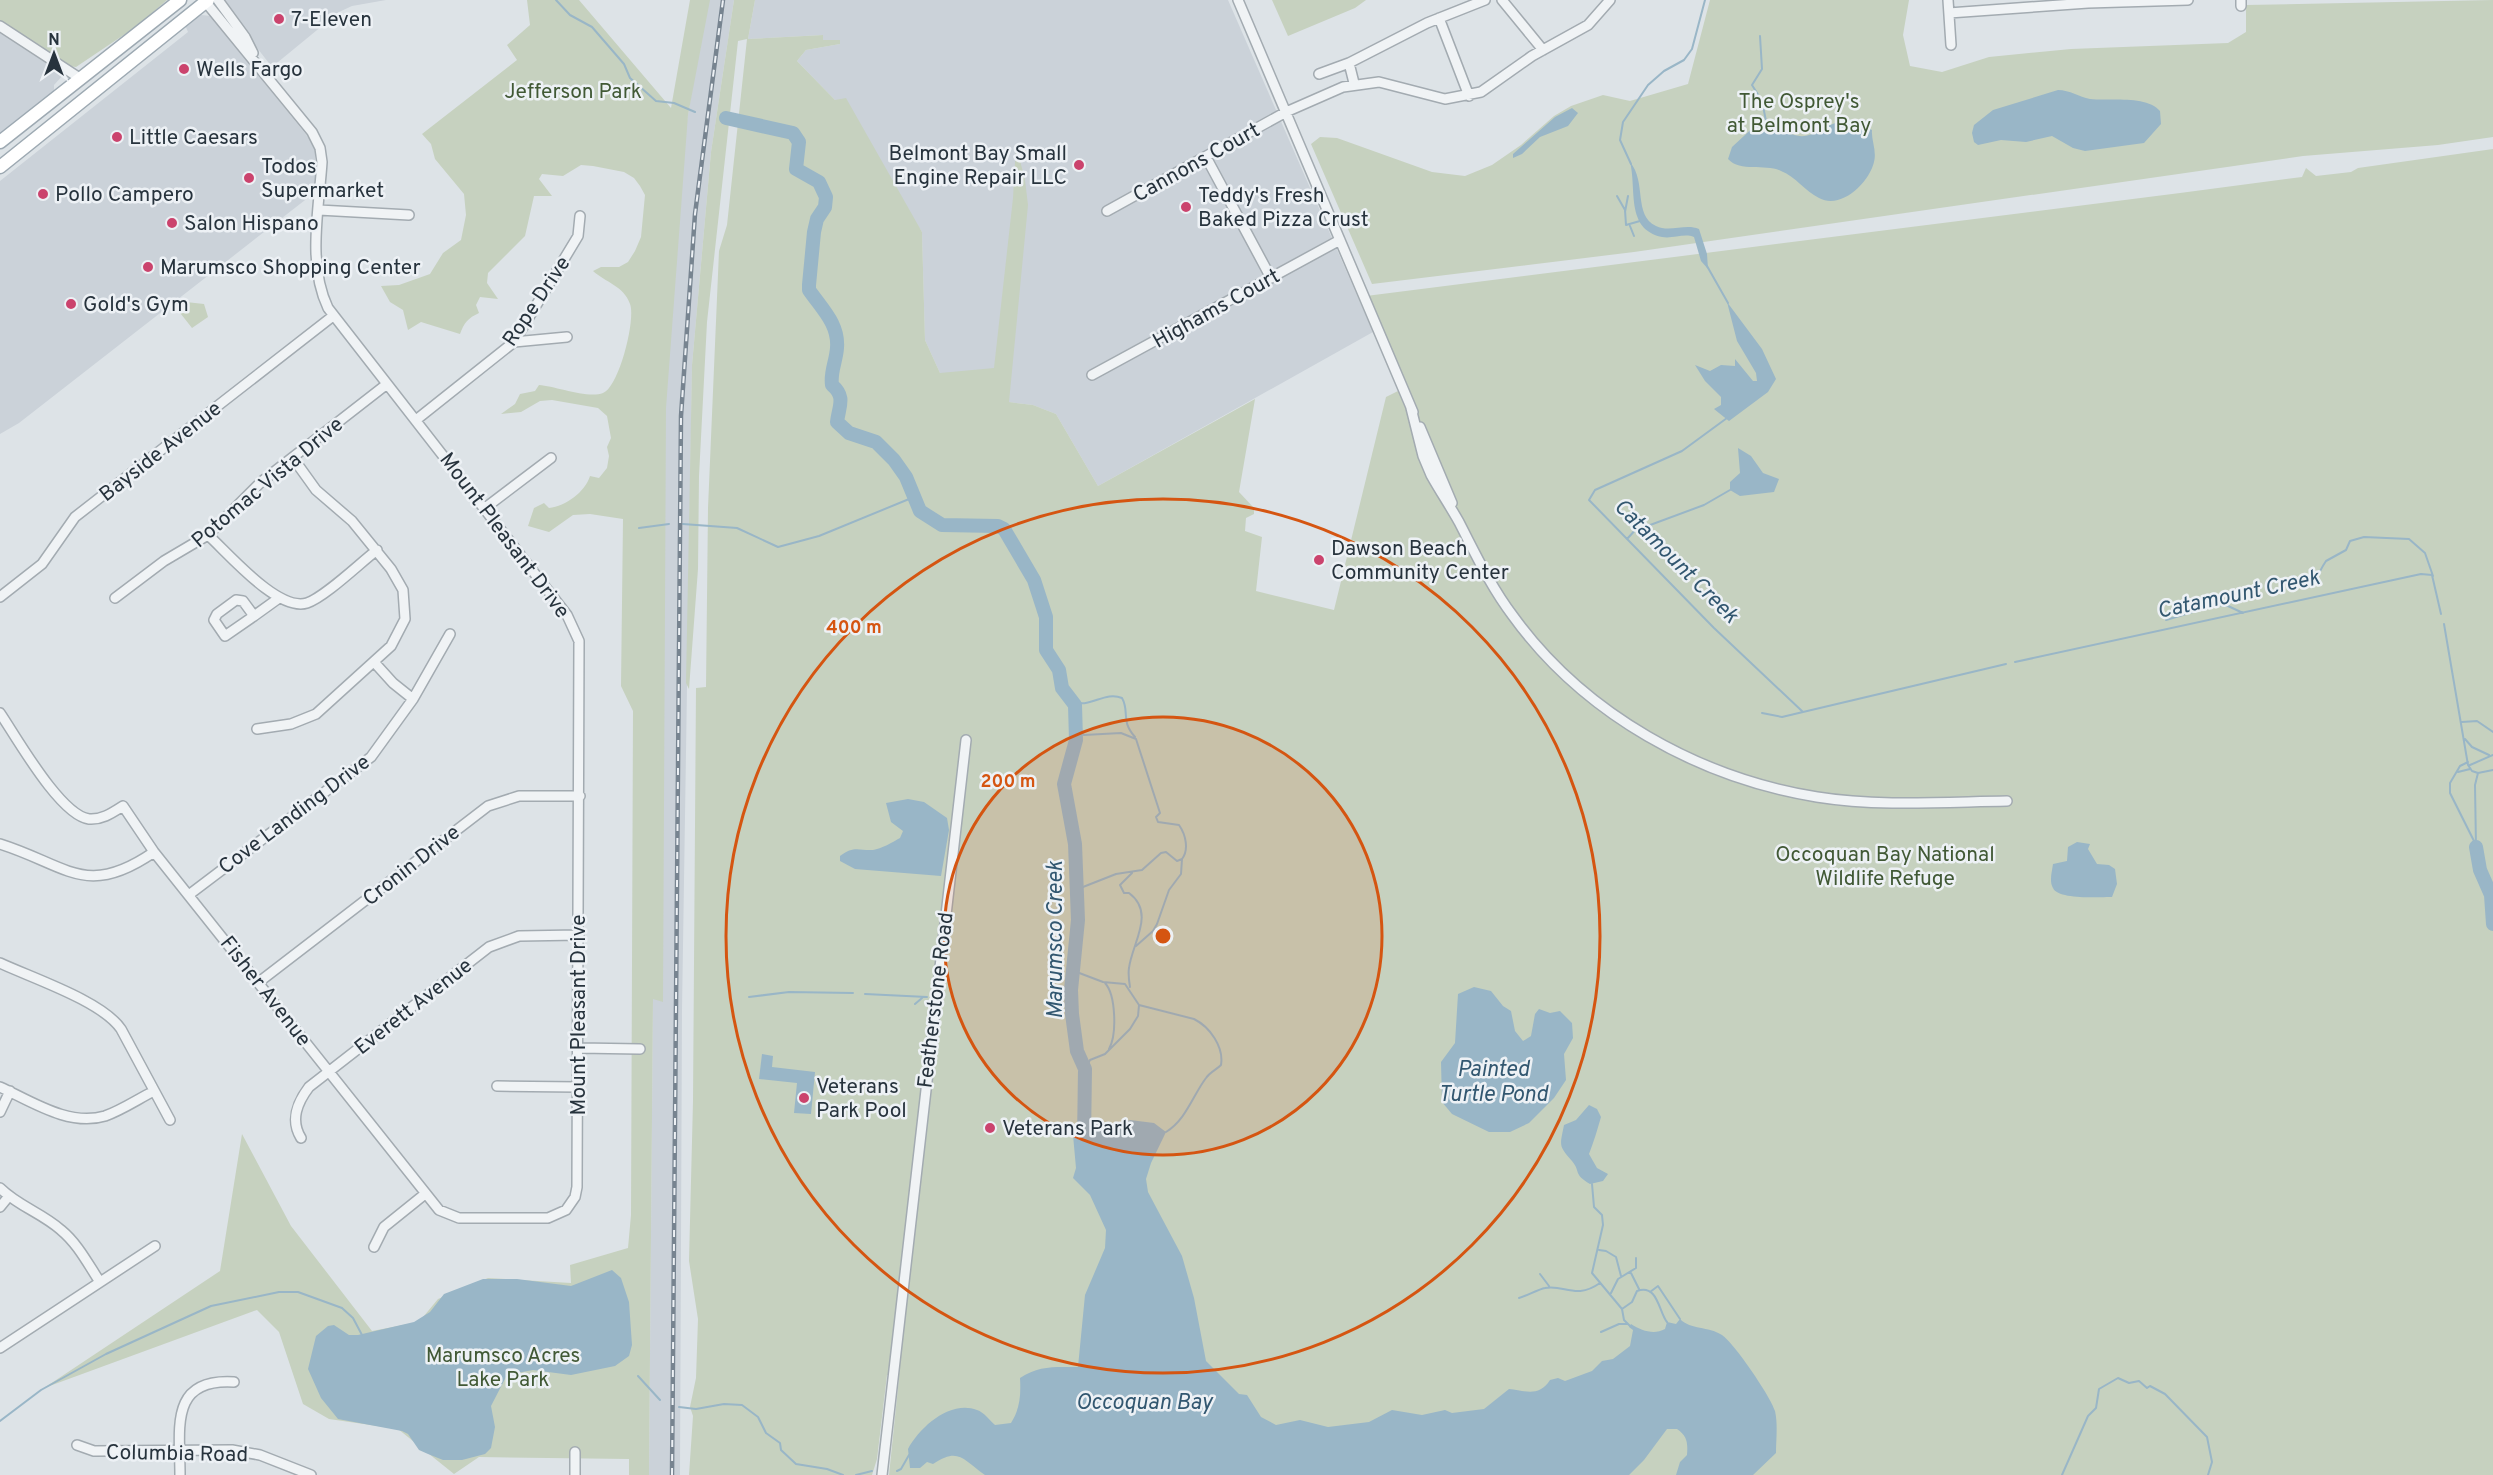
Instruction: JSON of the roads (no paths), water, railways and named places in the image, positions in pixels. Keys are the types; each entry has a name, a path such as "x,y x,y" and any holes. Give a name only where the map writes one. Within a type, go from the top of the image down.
{"main road":[{"path":"0,142 180,0"},
{"path":"0,167 209,0"}],"street":[{"name":"Mount Pleasant Drive","path":"209,0 316,139 322,162 316,273 322,297 333,316 485,508 567,615 576,631 581,652 577,1190 566,1210"},
{"path":"1238,0 1411,408 1425,459 1496,592 1540,648 1593,699 1660,744 1748,781 1818,797 1888,802 2007,801"},
{"path":"1319,74 1349,63 1439,18 1485,0"},
{"path":"1502,0 1543,50"},
{"path":"1349,63 1354,83 1388,84 1438,99 1469,96 1493,86 1543,50 1588,25 1610,0"},
{"path":"1948,0 1952,45"},
{"path":"1949,13 2088,2 2188,0"},
{"path":"1439,18 1469,96"},
{"path":"0,26 81,79"},
{"name":"Cannons Court","path":"1107,211 1286,112 1354,83"},
{"path":"1206,157 1271,278"},
{"path":"319,210 409,215"},
{"name":"Rope Drive","path":"416,420 514,342 578,236 580,216"},
{"name":"Highams Court","path":"1092,375 1340,240"},
{"name":"Bayside Avenue","path":"0,597 42,564 75,517 333,316"},
{"path":"514,342 567,337"},
{"name":"Potomac Vista Drive","path":"115,598 164,561 208,535 247,494 387,384"},
{"path":"257,729 291,724 316,714 397,638 406,609 399,581 377,550 352,521 316,490 293,458"},
{"path":"485,508 551,458"},
{"path":"208,535 253,577 291,604 310,602 377,550"},
{"path":"254,616 279,597"},
{"name":"Cove Landing Drive","path":"190,894 371,757 413,699 450,634"},
{"path":"374,662 393,683 413,699"},
{"name":"Fisher Avenue","path":"0,713 39,770 73,812 96,819 123,806 154,852 190,894 425,1194 442,1212 459,1218 544,1219 566,1210"},
{"name":"Featherstone Road","path":"882,1475 966,740"},
{"name":"Cronin Drive","path":"259,982 488,806 519,796 580,796"},
{"path":"0,844 75,874 93,877 124,871 154,852"},
{"name":"Everett Avenue","path":"301,1138 296,1129 295,1120 299,1102 309,1087 499,941 519,936 579,935"},
{"path":"0,963 108,1014 121,1029 170,1120"},
{"path":"579,1048 640,1049"},
{"path":"497,1086 578,1087"},
{"path":"0,1087 64,1115 82,1119 105,1116 154,1091"},
{"path":"0,1112 10,1091"},
{"path":"0,1188 65,1233 100,1282"},
{"path":"374,1247 384,1227 425,1194"},
{"path":"0,1207 9,1196"},
{"path":"0,1348 155,1246"},
{"path":"180,1475 180,1414 186,1399 203,1385 234,1382"},
{"name":"Columbia Road","path":"77,1445 94,1451 248,1452 311,1475"},
{"path":"575,1452 575,1475"}],"water":[{"path":"2058,90 2090,99 2146,103 2160,111 2161,124 2144,143 2085,151 2073,148 2052,136 2026,142 2001,140 1978,145 1974,142 1972,133 1974,125 1993,110"},
{"path":"1572,108 1578,113 1568,126 1540,137 1522,154 1513,158 1513,154 1555,117"},
{"path":"1851,120 1872,130 1874,162 1860,186 1845,197 1836,200 1827,201 1819,198 1781,171 1740,166 1728,159 1732,147 1758,123 1773,122 1786,131 1805,136 1839,122"},
{"path":"1630,162 1638,179 1642,206 1649,221 1661,228 1694,227 1699,229 1707,254 1708,269 1701,261 1694,237 1662,237 1650,233 1642,226 1635,207"},
{"path":"1727,302 1762,349 1776,379 1768,392 1729,421 1714,409 1721,405 1721,397 1705,381 1695,365 1710,371 1721,365 1735,366 1735,359 1753,381 1757,381 1756,373 1737,341"},
{"path":"1738,448 1751,456 1763,473 1779,479 1774,492 1740,496 1730,490 1730,482 1740,473"},
{"path":"908,799 924,802 947,818 949,830 941,876 855,869 840,861 840,856 849,851 876,849 900,838 903,831 891,822 886,803"},
{"path":"2077,842 2090,844 2088,849 2097,864 2109,865 2115,869 2117,884 2112,897 2071,896 2056,892 2053,888 2051,879 2053,864 2067,861 2068,847"},
{"name":"Painted Turtle Pond","path":"1474,987 1491,991 1503,1006 1511,1011 1515,1031 1523,1041 1531,1036 1535,1014 1539,1009 1550,1013 1560,1011 1572,1023 1573,1038 1564,1054 1566,1080 1554,1098 1529,1123 1510,1132 1489,1132 1452,1114 1442,1102 1441,1062 1455,1043 1458,994"},
{"name":"Veterans Park Pool","path":"762,1054 773,1056 772,1067 815,1072 811,1114 794,1113 797,1083 759,1079"},
{"path":"1589,1105 1597,1109 1601,1117 1589,1154 1597,1168 1608,1174 1603,1181 1590,1184 1579,1175 1575,1165 1564,1152 1561,1141 1564,1125 1576,1120"},
{"name":"Occoquan Bay","path":"1097,1120 1102,1126 1102,1133 1130,1120 1154,1123 1166,1132 1146,1179 1148,1192 1182,1256 1194,1298 1206,1361 1239,1394 1247,1395 1261,1417 1276,1425 1300,1420 1328,1427 1369,1422 1392,1410 1422,1415 1445,1410 1452,1413 1484,1409 1509,1389 1537,1391 1550,1380 1558,1378 1565,1381 1592,1371 1602,1361 1613,1359 1630,1346 1633,1330 1629,1327 1631,1324 1644,1330 1657,1332 1665,1329 1667,1322 1676,1324 1680,1319 1689,1325 1722,1335 1752,1371 1775,1411 1776,1453 1753,1475 1676,1475 1680,1462 1687,1455 1687,1443 1683,1434 1677,1429 1667,1429 1644,1460 1629,1475 985,1475 965,1460 955,1456 949,1456 933,1464 927,1462 920,1468 910,1468 908,1449 913,1441 928,1424 946,1412 967,1408 980,1411 995,1425 1011,1423 1019,1402 1020,1378 1041,1369 1078,1367 1085,1295 1105,1248 1106,1230 1090,1195 1073,1178 1076,1168 1073,1135 1083,1121"},
{"path":"612,1270 621,1278 629,1302 632,1345 629,1356 615,1366 571,1375 533,1370 507,1375 491,1406 495,1427 491,1448 485,1454 462,1460 443,1460 419,1450 408,1434 402,1431 338,1419 321,1398 308,1369 316,1336 328,1326 334,1325 349,1335 358,1335 414,1322 430,1312 444,1294 483,1279 517,1279 571,1286"}],"waterway":[{"name":"Marumsco Creek","path":"556,0 570,15 592,27 624,64 630,78 656,101 674,103 695,112"},
{"name":"Catamount Creek","path":"1631,164 1620,140 1623,122 1648,85 1664,71 1684,60 1692,49 1705,0"},
{"path":"1760,36 1762,69 1752,85 1762,101 1766,121"},
{"name":"Marumsco Creek","path":"726,118 793,133 799,142 796,169 819,182 826,197 825,207 817,219 814,232 809,290 829,317 837,339 832,371 832,385 840,398 837,422 849,433 876,442 894,460 906,477 920,511 942,525 998,526 1004,529 1034,580 1046,617 1046,650 1059,670 1062,688 1075,705 1076,740 1064,784 1075,844 1078,920 1071,990 1077,1051 1085,1069 1084,1140"},
{"path":"1617,196 1625,210 1626,225 1640,221"},
{"path":"1625,212 1628,196"},
{"path":"1630,226 1634,236"},
{"name":"Catamount Creek","path":"1707,266 1728,303"},
{"name":"Catamount Creek","path":"1727,418 1682,451 1595,490 1589,500 1714,628 1803,712 2006,664"},
{"path":"1627,539 1638,527 1642,528 1704,505 1730,490"},
{"path":"683,524 737,528 778,547 819,536 914,497"},
{"path":"639,528 669,524"},
{"path":"2293,576 2311,582 2326,561 2346,550 2350,541 2364,537 2409,539 2425,553 2433,576"},
{"name":"Catamount Creek","path":"2015,662 2421,574 2432,575 2441,614"},
{"path":"2166,620 2216,605 2228,606 2243,613"},
{"name":"Catamount Creek","path":"2444,624 2468,765 2472,771 2478,773 2475,785 2476,847"},
{"path":"1072,700 1084,703 1109,696 1122,698 1126,721 1135,737"},
{"path":"1762,713 1782,717 1803,712"},
{"path":"2462,722 2477,721 2493,732"},
{"path":"1077,727 1084,735 1121,733 1136,739 1160,813 1156,817 1158,822 1179,825 1186,847 1182,859 1177,861 1166,852 1161,853 1142,870 1116,874 1083,887 1077,892"},
{"path":"2465,739 2472,747 2489,755"},
{"path":"2470,765 2493,755"},
{"path":"2468,762 2460,766 2450,783 2450,793 2474,841"},
{"path":"2458,772 2470,769"},
{"path":"2478,773 2493,770"},
{"name":"Catamount Creek","path":"2476,847 2480,870 2491,895 2493,924"},
{"path":"1136,946 1153,931 1157,924 1169,890 1181,874 1182,859"},
{"path":"1130,987 1129,968 1142,919 1137,901 1129,893 1124,893 1120,885 1132,873"},
{"path":"1074,971 1103,982 1125,984 1139,1005 1194,1019 1215,1038 1220,1051 1221,1065 1208,1076 1179,1121 1166,1132"},
{"path":"1105,983 1111,996 1114,1015 1112,1043 1109,1049"},
{"path":"749,997 789,992 853,993"},
{"path":"865,994 927,997"},
{"path":"915,1004 922,998"},
{"path":"1085,1069 1090,1060 1105,1054 1130,1029 1138,1016 1139,1005"},
{"path":"1592,1184 1594,1207 1602,1215 1603,1225 1592,1273 1622,1309 1624,1320 1630,1326"},
{"path":"1599,1250 1616,1257 1621,1276"},
{"path":"1611,1293 1618,1279 1636,1268 1636,1258"},
{"path":"1628,1273 1631,1273 1639,1289"},
{"path":"1540,1274 1549,1286"},
{"path":"1519,1298 1545,1288 1577,1291 1592,1288 1600,1283"},
{"path":"1650,1292 1658,1286 1680,1319"},
{"path":"1622,1309 1632,1302 1637,1291 1649,1291 1657,1300 1667,1322"},
{"path":"0,1421 41,1390 106,1354 211,1306 279,1292 298,1292 342,1308 353,1318 362,1335"},
{"path":"1601,1332 1619,1324 1627,1324"},
{"path":"638,1376 660,1400"},
{"path":"2062,1475 2088,1416 2096,1408 2099,1389 2118,1378 2129,1383 2139,1381 2147,1388 2150,1386 2165,1394 2207,1437 2212,1462 2208,1475"},
{"path":"679,1407 696,1409 724,1404 742,1405 758,1417 766,1433 780,1443 781,1450 796,1464 827,1469 843,1475"},
{"path":"897,1471 901,1469 909,1455"},
{"path":"856,1475 872,1471"}],"railway":[{"path":"672,1475 681,416 695,214 723,0"}],"place":[{"name":"7-Eleven","path":"279,19"},
{"name":"Wells Fargo","path":"184,69"},
{"name":"Little Caesars","path":"117,137"},
{"name":"Belmont Bay Small Engine Repair LLC","path":"1079,165"},
{"name":"Todos Supermarket","path":"249,178"},
{"name":"Pollo Campero","path":"43,194"},
{"name":"Teddy's Fresh Baked Pizza Crust","path":"1186,207"},
{"name":"Salon Hispano","path":"172,223"},
{"name":"Marumsco Shopping Center","path":"148,267"},
{"name":"Gold's Gym","path":"71,304"},
{"name":"Dawson Beach Community Center","path":"1319,560"},
{"name":"Veterans Park Pool","path":"804,1098"},
{"name":"Veterans Park","path":"990,1128"}],"park label":[{"name":"Jefferson Park","path":"573,91"},
{"name":"The Osprey's at Belmont Bay","path":"1799,113"},
{"name":"Occoquan Bay National Wildlife Refuge","path":"1885,866"},
{"name":"Marumsco Acres Lake Park","path":"503,1367"}]}
